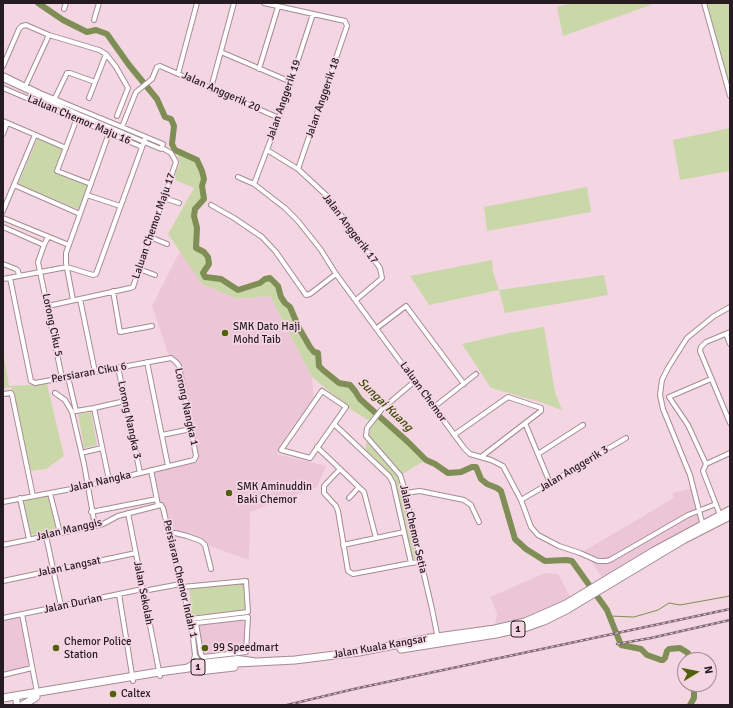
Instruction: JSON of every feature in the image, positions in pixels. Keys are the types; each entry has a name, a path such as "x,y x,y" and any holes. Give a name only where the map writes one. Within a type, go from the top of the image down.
{"highway":[{"name":"Jalan Kuala Kangsar","path":"3,703 37,695 218,664 295,660 438,640 496,634 527,627 556,615 599,586 730,510"},
{"name":"Jalan Kuala Kangsar","path":"704,526 730,516"},
{"name":"Jalan Kuala Kangsar","path":"160,674 315,662 367,656 438,640"},
{"path":"23,705 37,695"},
{"name":"Jalan Kuala Kangsar","path":"3,698 15,701"}],"street":[{"path":"64,10 66,3"},
{"path":"94,20 99,3"},
{"path":"178,74 197,3"},
{"path":"211,88 234,3"},
{"path":"264,3 313,14"},
{"path":"704,3 730,96"},
{"path":"259,69 278,7"},
{"name":"Jalan Anggerik 18","path":"298,169 347,26 347,23 313,14"},
{"name":"Jalan Anggerik 19","path":"254,184 279,118 313,14"},
{"path":"3,66 19,29 26,25 49,35 88,46 106,54 116,67 128,88 117,116"},
{"path":"24,87 49,35"},
{"path":"221,52 291,82"},
{"path":"89,98 106,54"},
{"name":"Jalan Anggerik 20","path":"122,127 133,96 139,89 152,79 157,67 162,67 279,118"},
{"path":"53,100 67,73 95,82"},
{"path":"3,75 24,87"},
{"path":"3,79 40,93 79,112 145,139"},
{"name":"Laluan Chemor Maju 16","path":"3,88 142,147 96,274 93,275 67,267"},
{"path":"79,112 57,171 91,184"},
{"path":"79,112 122,127 145,139"},
{"path":"3,134 5,122 66,148"},
{"path":"73,300 66,253 109,134"},
{"path":"3,211 35,135"},
{"path":"142,147 145,139"},
{"name":"Laluan Chemor Maju 17","path":"112,291 130,288 133,286 176,162 171,153 145,139"},
{"name":"Jalan Anggerik 17","path":"267,150 298,169 318,187 333,204 380,268 382,278 356,300"},
{"name":"Laluan Chemor","path":"238,177 254,184 285,208 298,221 321,250 336,274 464,448 470,454 503,466 521,500 531,527 538,534 559,546 598,561 610,560 698,510"},
{"path":"14,185 80,214"},
{"path":"87,195 120,206"},
{"path":"164,198 179,203"},
{"path":"212,205 262,237 276,252 306,295 310,294 336,274"},
{"path":"3,218 69,245"},
{"path":"3,227 44,244"},
{"name":"Lorong Ciku 5","path":"48,237 38,259 62,378"},
{"path":"150,237 167,244"},
{"path":"3,264 16,269 19,276"},
{"path":"3,279 67,267"},
{"path":"139,269 155,275"},
{"name":"Persiaran Ciku 6","path":"10,278 31,381 35,383 147,362"},
{"path":"48,306 112,291 120,332 152,326"},
{"path":"80,299 95,372"},
{"path":"377,328 406,306 464,384"},
{"path":"704,526 698,510 690,475 663,409 660,395 662,380 687,338 714,316 730,307"},
{"path":"730,344 728,333 706,342 701,347 701,355 730,423"},
{"name":"Lorong Nangka 1","path":"147,362 171,358 179,366 196,459"},
{"path":"147,362 168,466"},
{"name":"Lorong Nangka 3","path":"118,367 140,473"},
{"path":"434,408 476,374"},
{"path":"68,377 76,411 125,401"},
{"path":"706,464 688,425 669,397 711,379"},
{"name":"Jalan Chemor Setia","path":"415,381 382,409 367,428 366,436 400,475 406,493 438,640"},
{"path":"322,391 346,407 334,424 310,458 281,450 322,391"},
{"path":"3,394 11,393 12,395 33,496"},
{"path":"55,393 65,400 72,412 94,526"},
{"path":"454,435 508,397 541,408 541,411 481,457"},
{"path":"94,408 109,480"},
{"path":"525,423 550,483"},
{"path":"334,424 389,476 393,483 411,563"},
{"path":"538,454 583,425"},
{"path":"162,435 191,429"},
{"name":"Jalan Anggerik 3","path":"521,500 626,438"},
{"path":"317,447 364,492 376,538"},
{"path":"85,452 102,448"},
{"path":"720,515 703,471 706,464 730,453"},
{"name":"Jalan Nangka","path":"3,502 87,486 196,459"},
{"path":"340,469 324,486 324,493 336,506 348,571 353,574 420,562"},
{"path":"151,470 159,505"},
{"path":"349,498 359,487"},
{"path":"406,493 420,491 464,500 471,505 479,522"},
{"path":"50,492 60,534"},
{"path":"20,498 28,540"},
{"path":"92,512 157,499"},
{"path":"698,510 716,504"},
{"name":"Jalan Manggis","path":"3,545 94,526 128,513 159,505"},
{"name":"Persiaran Chemor Indah 1","path":"159,505 163,508 182,586 193,622 195,655"},
{"name":"Jalan Sekolah","path":"128,513 160,674"},
{"path":"343,545 404,532"},
{"path":"170,534 175,533 201,541 204,544 210,569"},
{"path":"46,536 62,606"},
{"name":"Jalan Langsat","path":"3,581 136,553"},
{"name":"Jalan Durian","path":"3,618 143,590 246,581 248,612 193,622"},
{"path":"119,594 132,679"},
{"path":"22,614 37,695"},
{"path":"195,655 201,654 203,657 246,652 248,617 193,622 201,654"},
{"path":"195,655 198,660 202,662 242,658 259,661"},
{"path":"182,670 193,662 195,655"},
{"path":"3,675 32,668"}],"shaded area":[{"name":"SMK Dato Haji Mohd Taib","path":"180,251 202,284 237,299 270,296 312,377 314,400 277,454 326,466 317,487 250,512 249,560 168,531 164,507 158,505 151,470 196,459 181,370 170,359 152,306"},
{"path":"694,488 703,524 604,580 589,558 579,554 674,498 672,493"},
{"path":"545,573 558,574 572,600 558,608 494,629 497,613 490,597"},
{"path":"249,610 248,654 203,659 200,658 192,616"},
{"path":"23,615 34,669 3,675 3,619"}],"green space":[{"path":"571,3 651,3 651,5 563,36 557,7"},
{"path":"705,3 730,3 730,96"},
{"path":"730,128 730,171 680,180 673,140"},
{"path":"38,137 64,148 55,171 90,185 80,210 18,184"},
{"path":"175,150 197,160 204,179 202,186 204,199 195,209 194,216 197,228 196,248 204,252 208,257 209,264 203,273 205,277 221,279 238,290 270,278 278,286 281,297 290,307 299,328 310,347 314,352 318,353 319,366 339,383 350,385 360,399 426,460 399,476 420,561 411,558 394,483 365,451 371,422 349,408 312,377 270,296 237,299 202,284 168,234 194,188 173,179 180,163"},
{"path":"587,187 591,212 487,231 484,207"},
{"path":"492,260 493,272 499,290 429,305 410,276"},
{"path":"604,275 608,295 505,313 499,290"},
{"path":"544,327 555,392 562,410 491,388 462,344 509,333"},
{"path":"3,351 9,386 47,384 64,456 46,469 28,471 11,387 3,389"},
{"path":"91,412 97,445 84,448 78,414"},
{"path":"47,496 49,498 56,530 31,535 24,502 26,500"},
{"path":"249,578 249,610 192,616 189,585"}],"waterway":[{"name":"Sungai Kuang","path":"38,3 63,20 87,32 96,30 107,34 129,65 157,99 165,117 171,119 174,126 172,144 175,150 197,160 204,179 202,186 204,199 195,209 194,216 197,228 196,248 204,252 208,257 209,264 203,273 205,277 221,279 238,290 270,278 278,286 281,297 290,307 299,328 310,347 314,352 318,353 319,366 339,383 350,385 360,399 426,460 448,473 461,472 472,467 476,467 481,479 487,484 501,491 515,539 526,549 545,561 572,561 607,610 621,645 641,649 647,655 661,660 665,658 669,649 680,648 686,652"},
{"path":"609,616 634,617 658,610 669,603 680,605 730,596"},
{"path":"690,705 694,698 694,692"}],"railway":[{"path":"287,705 354,689 730,609"},
{"path":"617,644 730,620"}],"place":[{"name":"SMK Dato Haji Mohd Taib","path":"225,333"},
{"name":"SMK Aminuddin Baki Chemor","path":"229,493"},
{"name":"Chemor Police Station","path":"56,648"},
{"name":"99 Speedmart","path":"205,648"},
{"name":"Caltex","path":"113,694"}]}
